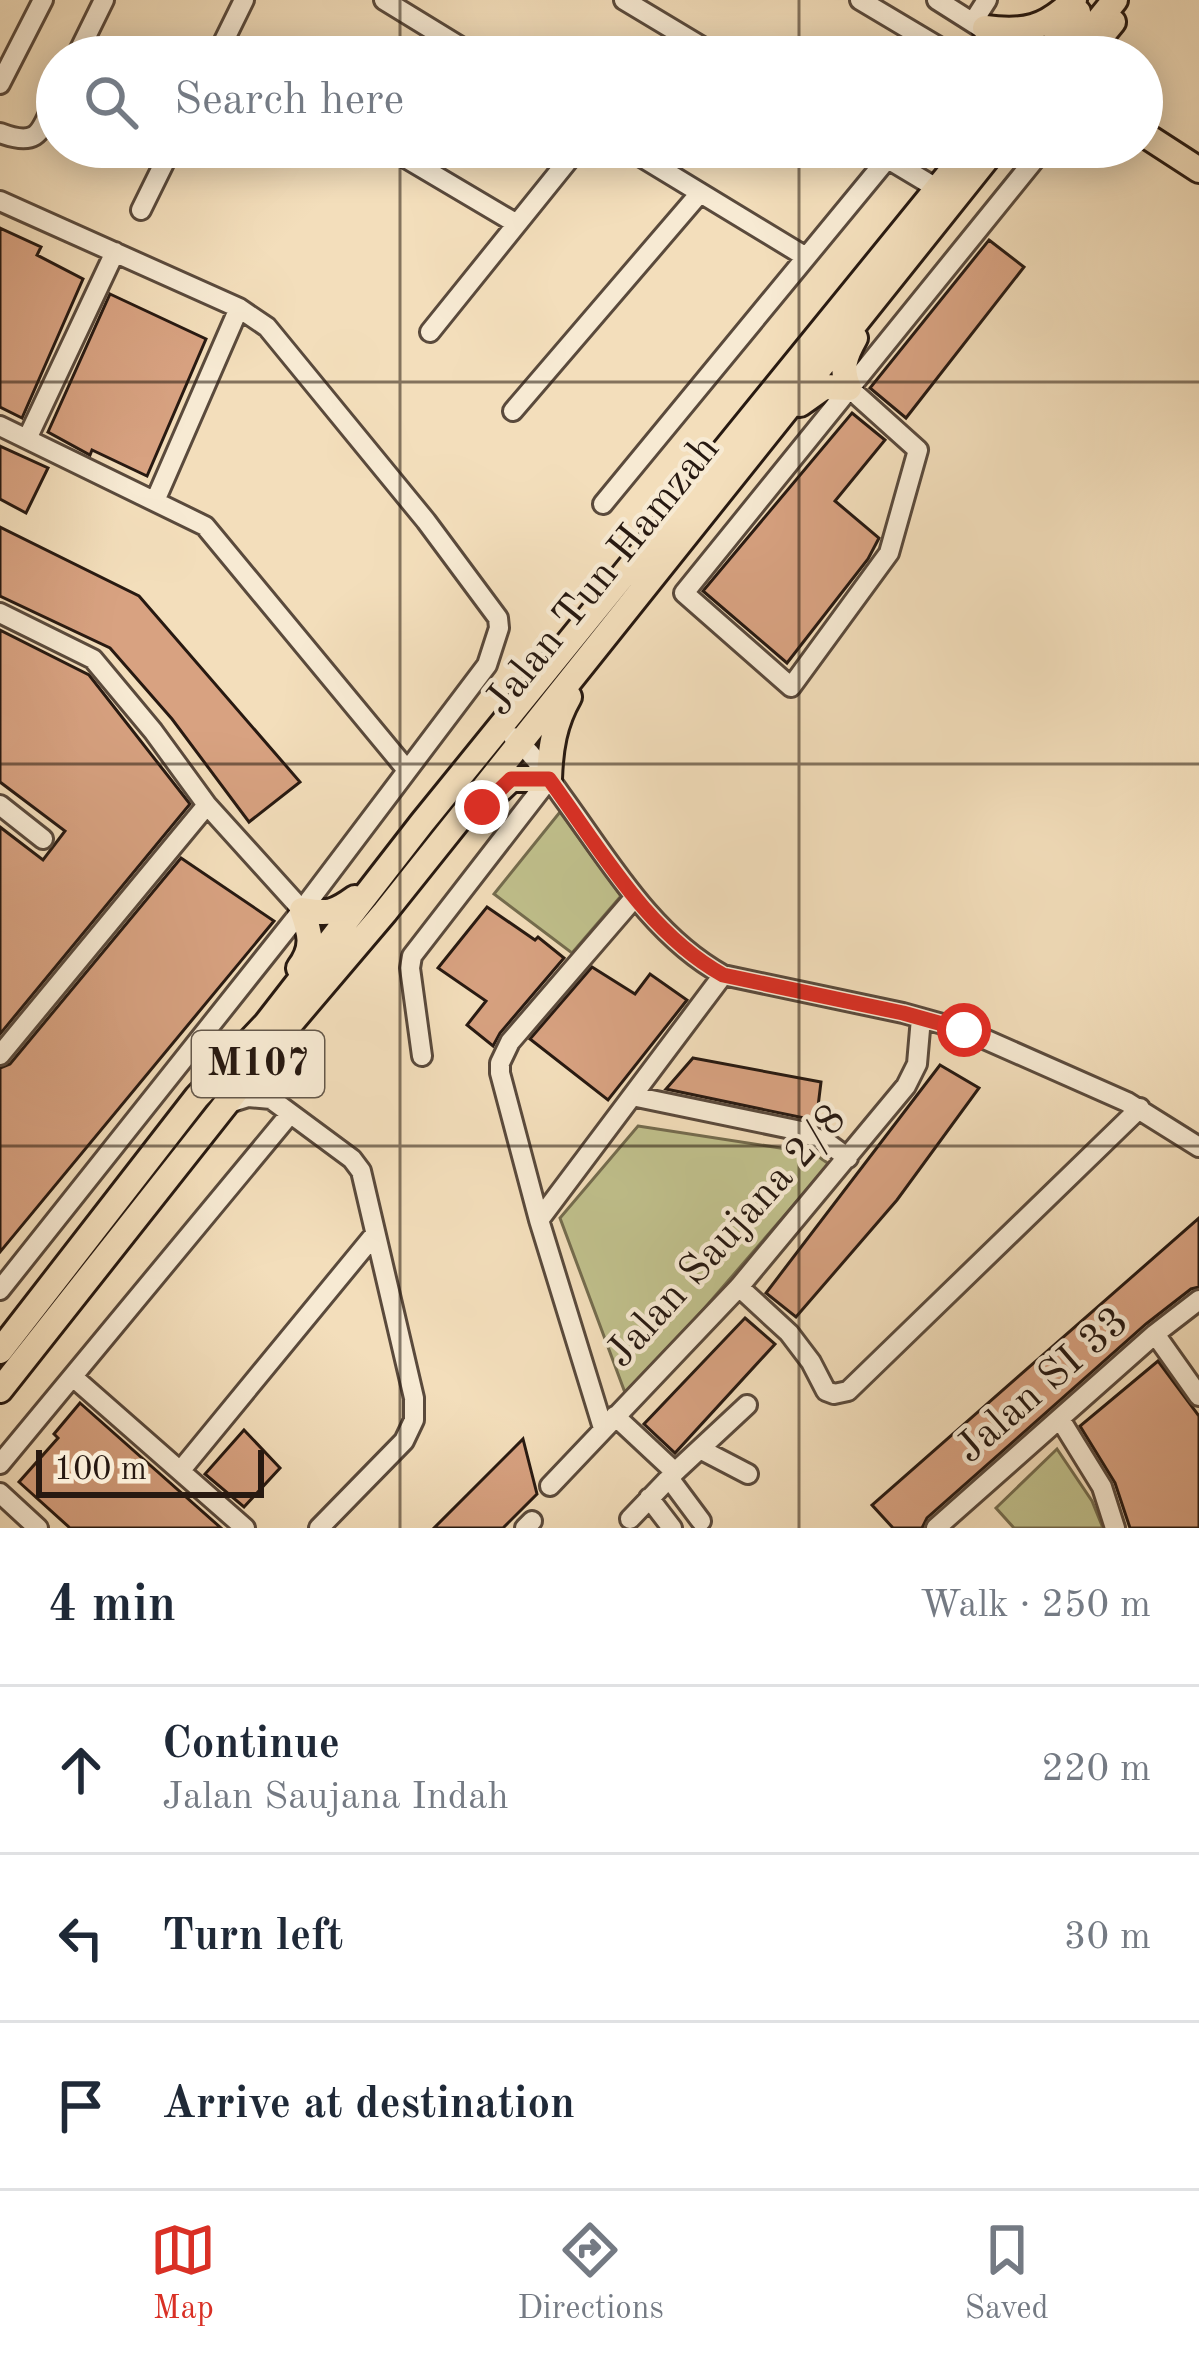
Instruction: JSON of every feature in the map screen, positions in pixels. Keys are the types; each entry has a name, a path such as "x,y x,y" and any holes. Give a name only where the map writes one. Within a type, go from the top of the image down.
{"main road":[{"path":"979,25 1013,32 1032,28 1051,21 1074,0"},
{"path":"1059,36 1088,0"},
{"path":"1086,36 1115,0"},
{"path":"1104,36 1128,0"},
{"path":"979,25 990,36"},
{"path":"1163,145 1196,161"},
{"name":"Jalan Tun Hamzah","path":"0,1390 266,1053 402,890 510,734 953,168"},
{"name":"Jalan Tun Hamzah","path":"0,1351 197,1097 266,1024 422,823 637,598 979,168"},
{"path":"938,219 988,168"},
{"path":"756,449 809,395 824,386 849,388 843,370 845,357 883,289"},
{"path":"402,890 502,785 511,779 549,779 550,749 564,706 637,598"},
{"path":"197,1097 311,949 302,910 337,911 357,897 422,823"}],"street":[{"path":"0,83 43,0"},
{"path":"86,36 104,0"},
{"path":"230,36 244,0"},
{"path":"383,0 442,36"},
{"path":"624,0 683,36"},
{"path":"860,0 922,36"},
{"path":"937,0 996,36"},
{"path":"979,25 987,0"},
{"path":"0,133 21,139 36,136"},
{"path":"141,210 162,168"},
{"path":"422,168 517,224"},
{"path":"430,332 562,168"},
{"path":"659,168 806,257"},
{"path":"603,504 880,168"},
{"path":"921,168 945,180"},
{"path":"849,388 918,450 890,553 790,686 684,593 849,388 1028,168"},
{"path":"513,411 700,193"},
{"path":"0,201 239,308 267,327 426,520 498,618 500,628 487,665 302,910 0,1290"},
{"path":"27,439 115,252"},
{"path":"155,501 239,308"},
{"path":"0,426 205,526 407,770"},
{"path":"0,613 93,659 207,805 302,910"},
{"path":"510,734 635,897 680,944 723,975 964,1030 1140,1108 1199,1147"},
{"path":"422,1055 412,956 549,779"},
{"path":"0,805 43,839"},
{"path":"0,1055 207,805"},
{"path":"635,897 511,1042 500,1073 539,1220 609,1422 672,1475 701,1521"},
{"path":"539,1220 723,975"},
{"name":"Jalan Saujana 2/8","path":"550,1486 740,1287 913,1076 921,1018"},
{"path":"266,1053 263,1078 271,1100"},
{"path":"226,1104 248,1096 271,1100 361,1171 414,1398 414,1420 404,1441 320,1528"},
{"path":"632,1096 801,1131 848,1157"},
{"path":"740,1287 790,1333 826,1391 848,1391 1140,1108"},
{"path":"0,1463 290,1114"},
{"path":"182,1470 376,1234"},
{"name":"Jalan SI 33","path":"936,1528 1199,1300"},
{"path":"1155,1334 1199,1396"},
{"path":"73,1377 245,1528"},
{"path":"629,1519 747,1405"},
{"path":"1060,1419 1102,1487 1115,1528"},
{"path":"700,1449 748,1474"},
{"path":"0,1493 38,1528"},
{"path":"650,1498 672,1528"}],"green space":[{"path":"560,812 621,896 572,953 494,894"},
{"path":"638,1126 813,1153 829,1164 627,1398 560,1218"},
{"path":"1057,1449 1092,1501 1103,1528 1014,1528 996,1508"}],"building":[{"path":"0,228 41,247 37,255 83,279 22,418 0,407"},
{"path":"989,240 1024,267 906,418 870,388"},
{"path":"110,294 206,339 147,476 92,450 90,455 48,432"},
{"path":"852,413 885,440 835,501 879,538 787,663 703,591"},
{"path":"0,446 48,468 26,513 0,499"},
{"path":"0,527 139,596 300,782 249,822 172,719 110,648 0,596"},
{"path":"0,630 89,675 190,804 0,1034 0,827 43,860 65,831 0,782"},
{"path":"181,858 274,921 0,1252 0,1068 10,1064"},
{"path":"487,907 564,958 493,1046 467,1025 486,1001 438,968"},
{"path":"592,967 635,994 650,974 687,1000 608,1100 530,1039"},
{"path":"693,1058 821,1082 816,1123 666,1089"},
{"path":"940,1065 979,1088 897,1200 796,1317 766,1293"},
{"path":"1199,1218 1199,1287 1146,1324 927,1518 922,1528 893,1528 872,1505"},
{"path":"745,1318 775,1344 675,1453 644,1424"},
{"path":"1158,1361 1199,1416 1199,1528 1130,1528 1115,1483 1080,1426"},
{"path":"80,1403 221,1528 70,1528 19,1482 58,1438 54,1434"},
{"path":"244,1430 280,1468 244,1507 205,1474"},
{"path":"523,1439 537,1494 503,1528 434,1528"}],"route":[{"path":"482,807 511,779 549,779 635,897 708,966 723,975 964,1030"}]}
